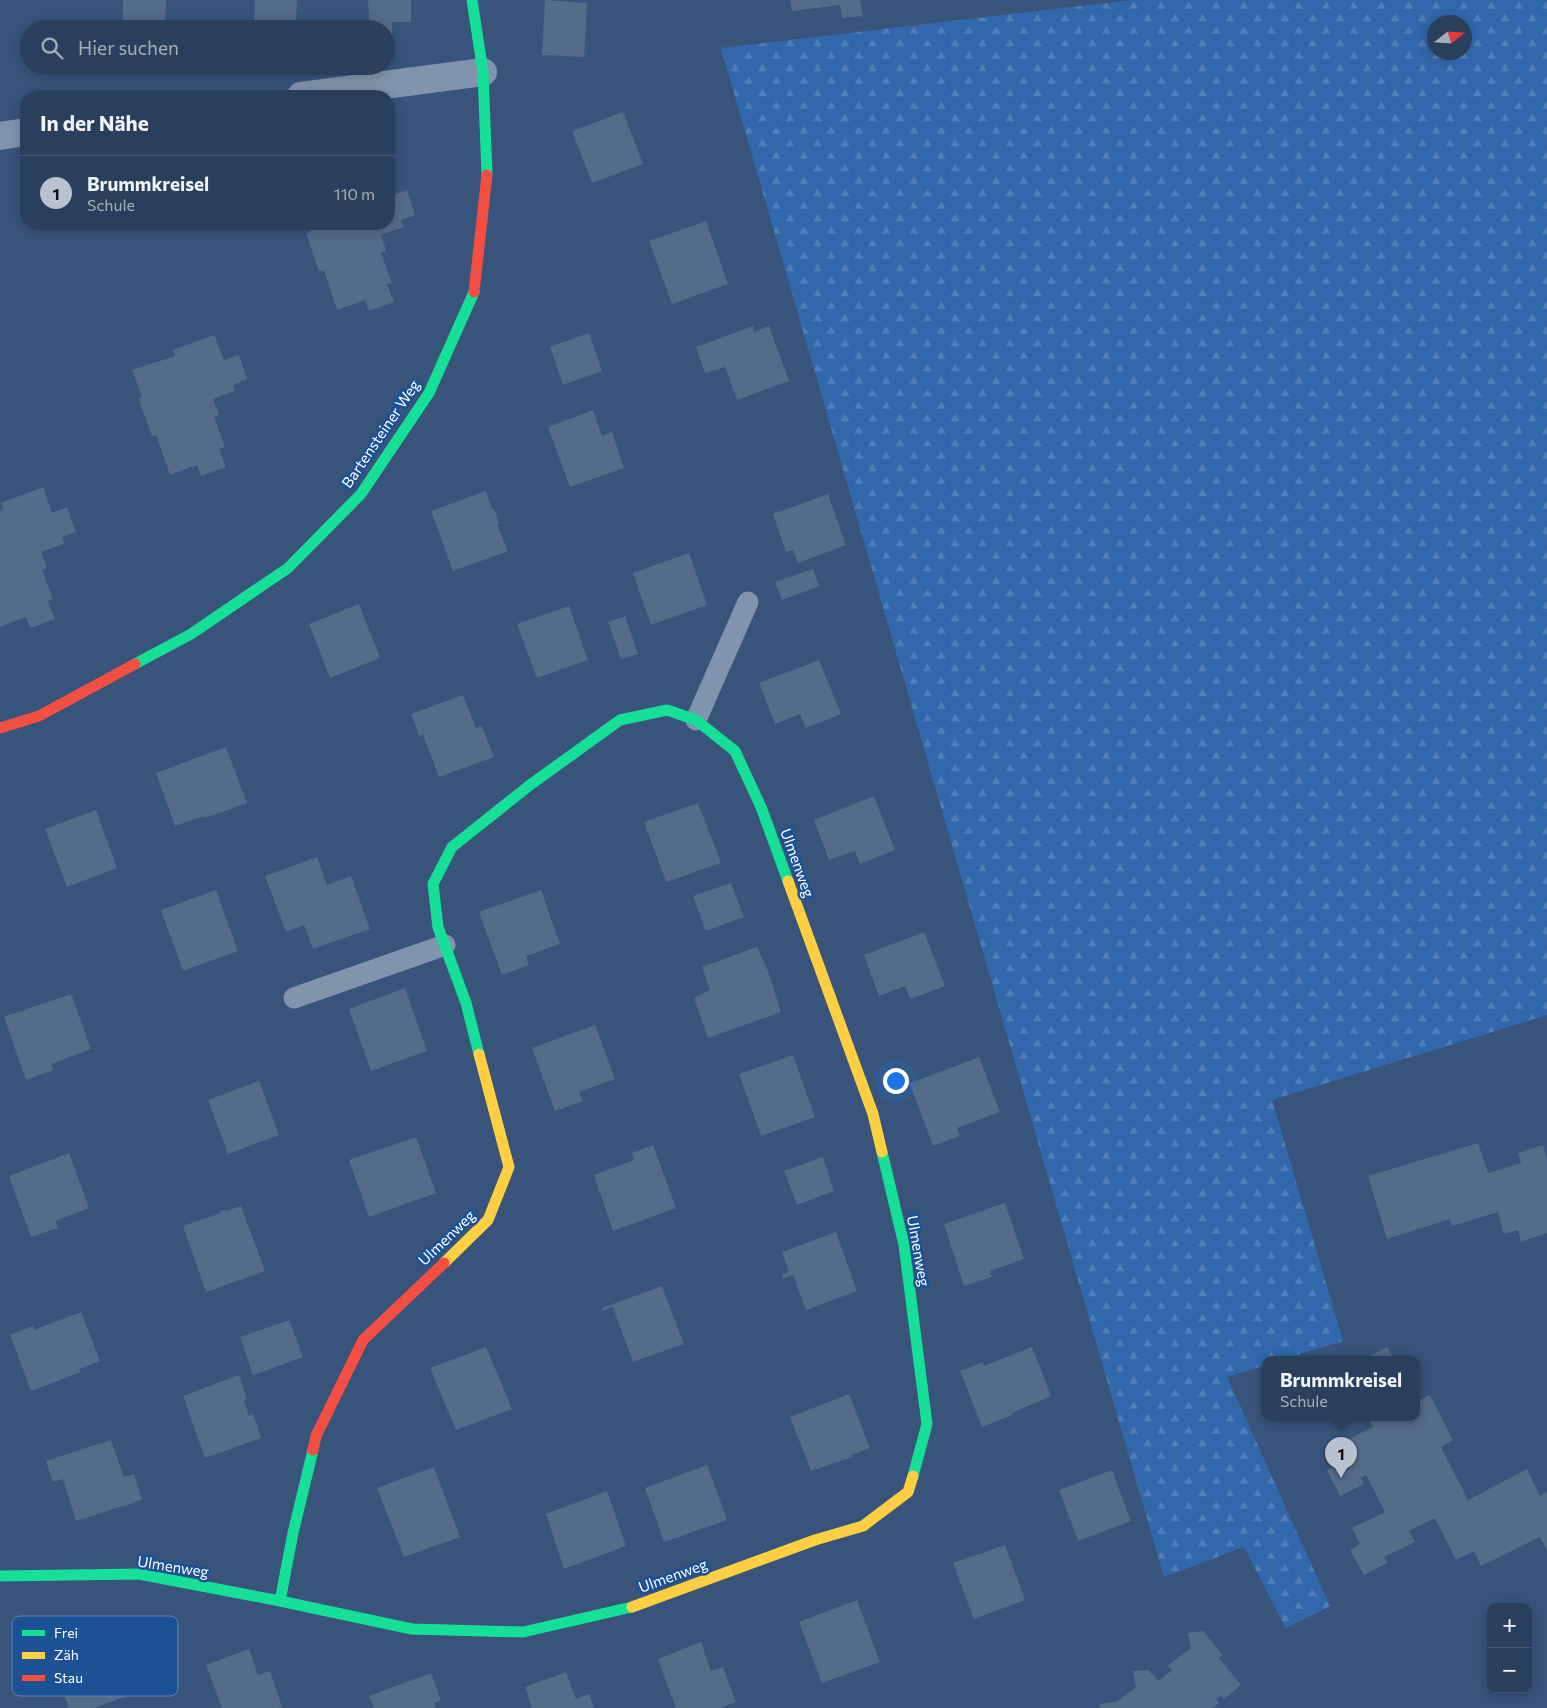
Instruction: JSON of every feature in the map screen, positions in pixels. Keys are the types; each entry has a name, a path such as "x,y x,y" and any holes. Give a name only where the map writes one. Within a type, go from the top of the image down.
{"street":[{"name":"Bartensteiner Weg","path":"0,728 39,716 191,634 288,568 361,494 429,394 474,293 487,184 484,72 472,0"},
{"path":"347,90 484,72"},
{"path":"0,136 20,133"},
{"name":"Ulmenweg","path":"0,1576 139,1574 280,1601 412,1630 523,1632 631,1607 815,1540 863,1526 908,1492 927,1424 904,1245 872,1114 760,807 735,751 696,720 667,710 620,720 530,785 452,848 433,884 438,927 466,1003 509,1167 488,1220 363,1340 316,1436 293,1532 280,1601"}],"lane":[{"path":"696,720 748,602"},
{"path":"294,998 445,945"}],"green space":[{"path":"1132,0 1547,0 1547,1015 1272,1100 1343,1341 1294,1356 1262,1356 1262,1366 1227,1377 1330,1606 1286,1628 1244,1547 1164,1577 721,48"}],"building":[{"path":"123,0 166,0 165,20 123,20"},
{"path":"255,0 297,0 296,20 254,20"},
{"path":"368,0 411,0 411,22 369,20"},
{"path":"545,0 587,3 584,57 542,55"},
{"path":"790,0 860,0 863,16 842,18 840,5 792,11"},
{"path":"623,112 643,164 592,183 572,131"},
{"path":"407,190 415,215 401,220 404,227 381,235 386,251 381,253 392,283 387,284 394,302 369,311 365,300 337,310 324,270 319,271 306,233 310,232 309,230 395,230 395,195"},
{"path":"706,221 728,284 672,304 649,241"},
{"path":"753,326 754,332 769,326 789,381 737,400 725,367 705,373 696,347"},
{"path":"589,333 602,371 563,385 550,347"},
{"path":"214,335 224,360 239,355 247,379 233,385 235,391 213,399 219,415 214,417 225,447 219,449 226,467 201,476 197,465 170,475 156,435 152,436 138,398 142,397 132,370 175,356 173,350"},
{"path":"593,410 602,436 612,432 624,468 570,487 548,427"},
{"path":"43,487 52,513 67,507 76,532 62,537 64,544 41,552 47,568 42,570 53,599 48,601 55,619 30,628 26,617 0,627 0,510 3,509 1,503"},
{"path":"486,491 508,551 453,571 431,511"},
{"path":"828,494 846,545 798,563 793,550 786,552 773,514"},
{"path":"689,553 707,605 651,625 633,573"},
{"path":"813,569 819,586 782,600 775,582"},
{"path":"359,604 380,658 330,678 309,624"},
{"path":"569,606 588,660 537,678 517,624"},
{"path":"625,616 638,654 621,659 608,622"},
{"path":"819,660 841,714 806,728 800,714 775,724 759,683"},
{"path":"463,695 476,728 482,726 494,757 439,777 423,735 419,736 411,714"},
{"path":"226,747 247,803 205,818 204,816 175,826 156,773"},
{"path":"874,796 895,850 860,864 855,851 829,860 814,820"},
{"path":"698,803 721,863 666,882 644,822"},
{"path":"96,810 117,868 67,887 45,829"},
{"path":"317,857 327,885 351,876 370,929 313,949 304,925 286,932 265,876"},
{"path":"731,883 744,917 706,931 693,896"},
{"path":"216,890 238,951 183,971 161,910"},
{"path":"541,890 560,944 526,956 529,965 502,975 479,912"},
{"path":"924,932 945,986 910,999 905,986 879,996 864,955"},
{"path":"757,947 768,971 781,1012 708,1038 694,998 710,990 702,967"},
{"path":"405,988 427,1051 371,1071 349,1009"},
{"path":"71,994 91,1049 51,1064 54,1070 26,1080 4,1017"},
{"path":"595,1025 615,1079 579,1092 583,1101 555,1111 532,1048"},
{"path":"793,1055 815,1117 761,1136 739,1074"},
{"path":"979,1057 1000,1112 957,1128 960,1136 933,1146 909,1082 911,1083"},
{"path":"259,1081 279,1135 228,1154 208,1100"},
{"path":"416,1137 436,1193 369,1217 349,1160"},
{"path":"1478,1143 1488,1173 1521,1163 1518,1153 1543,1145 1547,1159 1547,1233 1521,1242 1518,1230 1504,1234 1498,1212 1452,1226 1450,1219 1387,1239 1368,1176"},
{"path":"653,1145 676,1208 613,1231 594,1175 634,1160 632,1153"},
{"path":"69,1153 89,1208 55,1221 58,1228 31,1237 9,1176"},
{"path":"823,1157 834,1191 797,1205 784,1171"},
{"path":"1005,1203 1024,1259 990,1271 992,1277 964,1286 944,1224"},
{"path":"241,1206 265,1271 206,1292 183,1226 221,1213 220,1211"},
{"path":"836,1232 857,1291 806,1310 793,1275 783,1279 782,1275 789,1272 782,1252"},
{"path":"662,1286 684,1344 633,1362 613,1307 602,1311 602,1308"},
{"path":"81,1312 100,1361 79,1369 81,1372 31,1391 10,1335 33,1326 34,1330"},
{"path":"289,1320 303,1357 253,1375 240,1337"},
{"path":"486,1347 512,1409 456,1430 430,1368"},
{"path":"1032,1347 1051,1396 982,1427 960,1371 983,1362 984,1366"},
{"path":"1387,1347 1392,1356 1370,1356"},
{"path":"239,1375 247,1399 244,1400 249,1416 253,1414 261,1438 205,1458 183,1396"},
{"path":"849,1394 870,1448 851,1455 852,1457 811,1471 790,1417"},
{"path":"1430,1395 1453,1440 1441,1447 1468,1500 1527,1469 1540,1496 1547,1492 1547,1550 1540,1537 1481,1566 1474,1551 1456,1560 1435,1518 1409,1531 1415,1542 1384,1557 1387,1563 1364,1575 1350,1550 1360,1544 1352,1528 1385,1512 1366,1475 1361,1478 1364,1484 1340,1496 1327,1470 1337,1465 1329,1449 1373,1427 1369,1421 1420,1421 1420,1400"},
{"path":"111,1440 124,1477 134,1474 142,1500 76,1521 63,1479 53,1482 46,1461"},
{"path":"707,1465 727,1520 664,1542 645,1488"},
{"path":"434,1467 460,1537 404,1557 377,1488"},
{"path":"1112,1470 1131,1521 1078,1541 1059,1490"},
{"path":"607,1491 626,1546 564,1569 546,1514"},
{"path":"1005,1545 1025,1600 974,1619 953,1563"},
{"path":"857,1600 880,1662 822,1683 799,1622"},
{"path":"1203,1631 1223,1655 1219,1658 1241,1685 1224,1699 1221,1696 1216,1699 1219,1703 1213,1708 1100,1708 1099,1704 1115,1703 1136,1687 1133,1671 1148,1670 1159,1681 1172,1670 1167,1666 1191,1648 1188,1633"},
{"path":"701,1642 711,1671 723,1667 736,1702 720,1708 676,1708 658,1659"},
{"path":"249,1649 258,1675 270,1671 282,1707 222,1708 206,1665"},
{"path":"566,1672 576,1699 589,1694 594,1708 532,1708 525,1687"},
{"path":"431,1673 441,1700 434,1703 436,1708 374,1708 369,1696"},
{"path":"65,1696 127,1696 94,1708 69,1708"}],"traffic: fast":[{"path":"472,0 483,72 487,175"},
{"path":"135,664 191,634 288,568 361,494 429,393 474,292"},
{"path":"479,1054 466,1003 438,927 433,884 452,847 530,785 620,720 667,710 696,720 735,751 761,807 788,881"},
{"path":"882,1152 904,1245 927,1424 913,1476"},
{"path":"280,1601 293,1533 313,1450"},
{"path":"0,1576 139,1574 412,1629 523,1632 632,1607"}],"traffic: slow":[{"path":"788,881 873,1114 882,1152"},
{"path":"444,1263 488,1220 509,1167 479,1054"},
{"path":"632,1607 815,1540 863,1526 908,1492 913,1476"}],"traffic: jam":[{"path":"474,292 487,175"},
{"path":"0,728 39,716 135,664"},
{"path":"313,1450 316,1436 363,1340 444,1263"}],"place":[{"name":"Brummkreisel","path":"1341,1478"}]}
